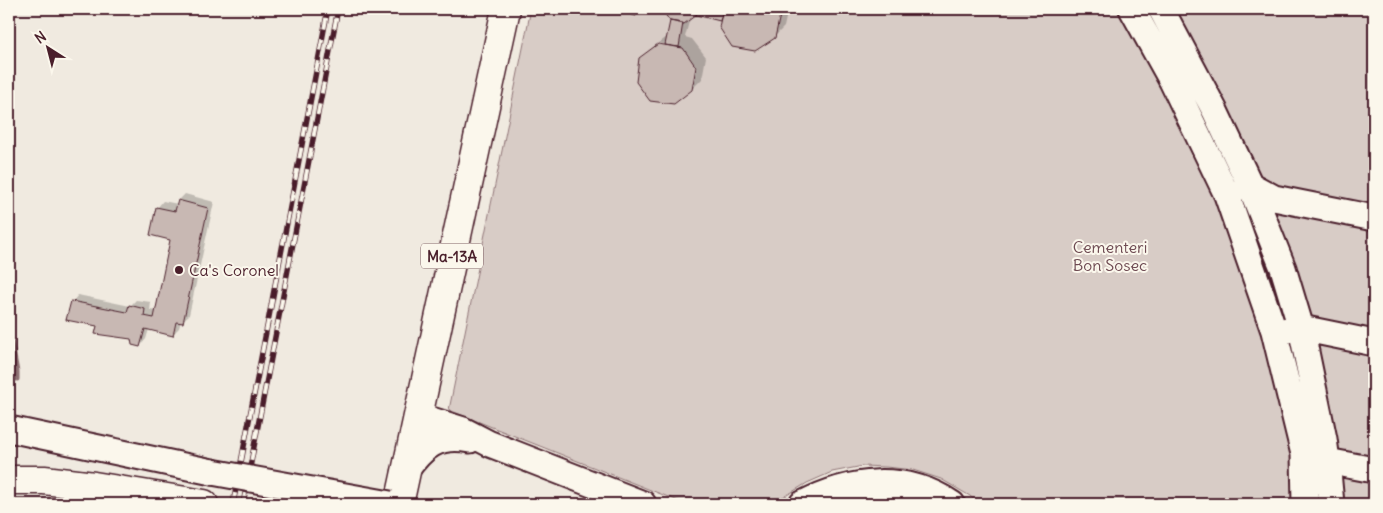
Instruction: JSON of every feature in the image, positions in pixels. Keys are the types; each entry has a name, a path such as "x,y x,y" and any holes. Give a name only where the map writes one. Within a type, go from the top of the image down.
{"main road":[{"name":"Ma-13A","path":"382,504 487,9"},
{"name":"Ma-13A","path":"399,504 506,9"},
{"path":"9,480 44,480 204,504"},
{"path":"9,489 124,504"}],"street":[{"path":"1132,9 1172,81 1227,195 1274,331 1304,454 1305,504"},
{"path":"1161,9 1216,111 1250,185 1283,268 1301,328 1328,461 1330,504"},
{"path":"1227,195 1250,185"},
{"path":"1250,185 1274,198 1374,218"},
{"path":"1274,331 1301,328 1374,343"},
{"path":"419,408 425,418 463,430 490,444 643,504"},
{"path":"9,430 212,472 390,504"},
{"path":"405,472 415,457 424,449 440,440 460,438 490,444"},
{"path":"1304,454 1374,470"},
{"path":"802,504 825,493 867,483 898,484 921,489 952,504"},
{"path":"850,504 887,501 906,504"}],"green space":[{"name":"Cementeri Bon Sosec","path":"531,9 1374,9 1374,504 979,504 970,496 941,479 913,470 863,466 832,472 767,504 686,504 449,410"}],"building":[{"path":"608,9 638,9 636,16"},
{"path":"661,9 698,9 696,15 684,24 670,21"},
{"path":"698,9 723,9 720,21 696,15"},
{"path":"723,9 776,9 780,15 775,38 755,51 732,47 719,27"},
{"path":"670,21 683,23 679,47 665,45"},
{"path":"658,44 683,48 696,67 692,90 674,104 650,101 636,82 639,58"},
{"name":"Ca's Coronel","path":"178,200 208,208 183,323 176,322 173,336 145,329 140,347 132,345 131,339 95,334 97,326 66,320 71,301 127,312 129,305 145,309 144,316 154,318 170,240 150,235 156,207 175,211"}],"waterway":[{"path":"9,329 17,379"}],"railway":[{"path":"233,504 328,9"},
{"path":"243,504 338,9"}],"place":[{"name":"Ca's Coronel","path":"179,270"}]}
